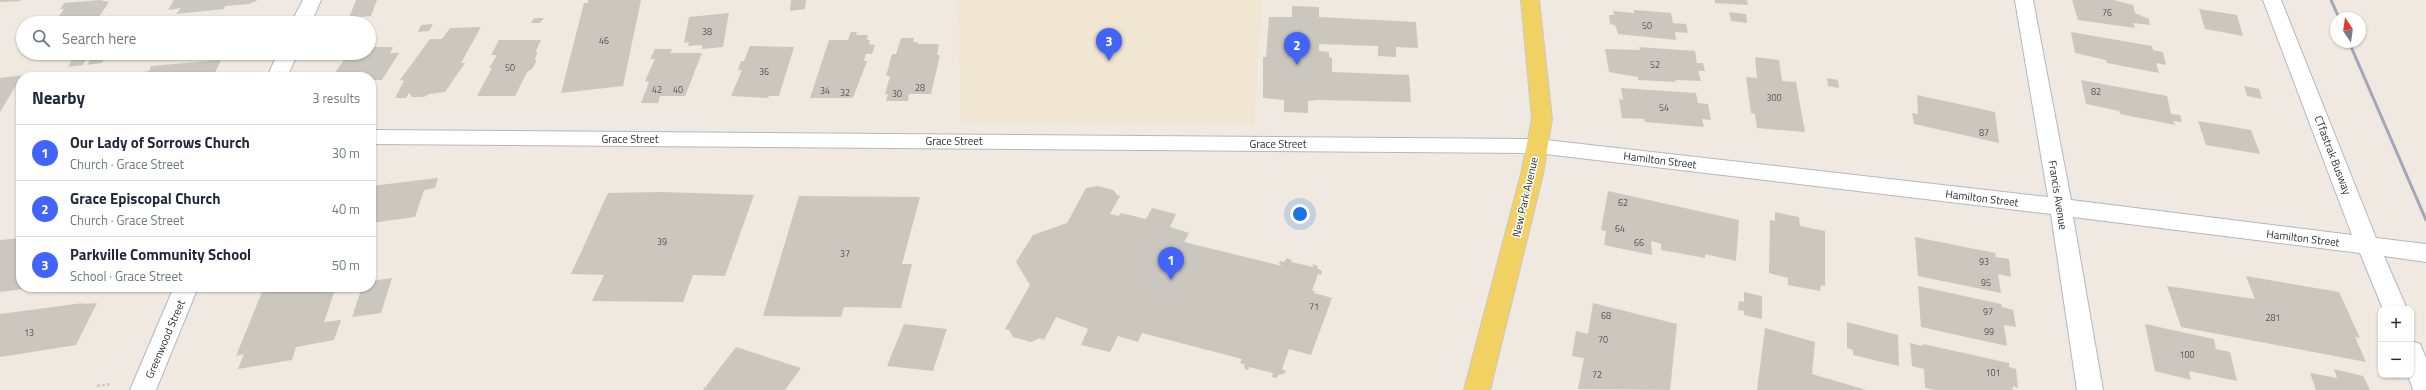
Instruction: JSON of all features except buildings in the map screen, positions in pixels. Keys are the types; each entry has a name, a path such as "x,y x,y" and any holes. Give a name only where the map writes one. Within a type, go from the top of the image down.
{"main road":[{"name":"New Park Avenue","path":"1477,390 1532,174 1542,119 1530,0"}],"street":[{"path":"304,16 312,0"},
{"name":"Francis Avenue","path":"2024,0 2061,207 2090,390"},
{"name":"CTfastrak Busway","path":"2272,0 2368,246 2394,306"},
{"path":"279,72 285,60"},
{"name":"Grace Street","path":"376,137 1537,146"},
{"name":"Hamilton Street","path":"1537,146 2061,207 2426,253"},
{"name":"Greenwood Street","path":"143,390 184,292"},
{"path":"2414,359 2426,390"}],"shaded area":[{"path":"958,0 1262,0 1254,125 961,122"}],"railway":[{"path":"2331,0 2336,12"},
{"path":"2352,48 2426,220"}],"place":[{"name":"Parkville Community School","path":"1109,61"},
{"name":"Grace Episcopal Church","path":"1297,65"},
{"name":"Our Lady of Sorrows Church","path":"1171,280"}]}
